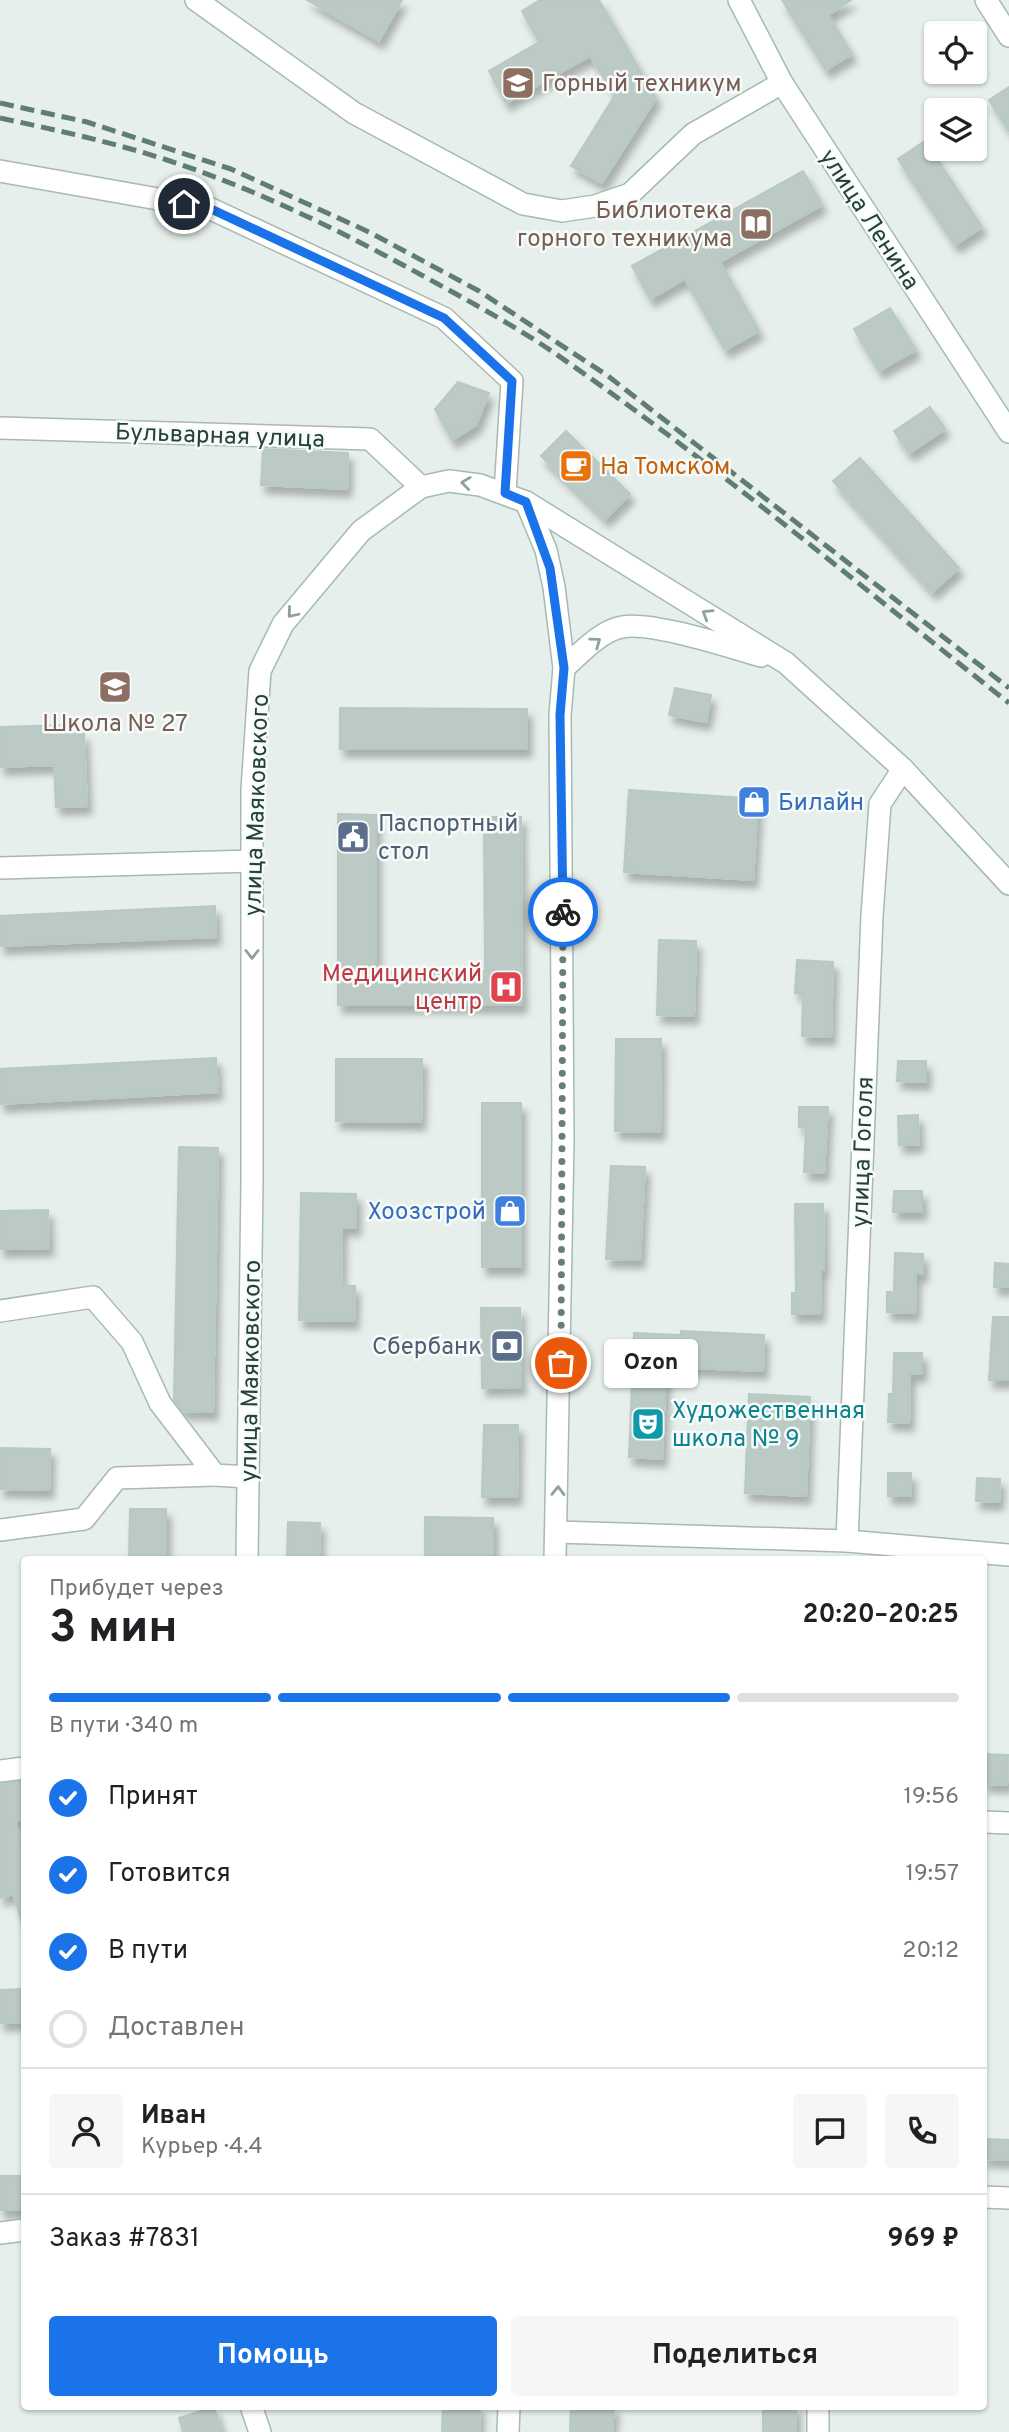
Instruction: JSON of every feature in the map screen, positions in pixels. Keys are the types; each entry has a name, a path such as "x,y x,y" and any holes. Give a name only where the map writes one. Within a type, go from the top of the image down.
{"main road":[{"path":"196,0 354,113 523,204 562,211 595,206 630,194 693,134 782,83"},
{"name":"улица Ленина","path":"739,0 782,83 1009,432"},
{"path":"986,0 1009,36"},
{"path":"0,171 209,208 444,318 512,381 505,493"},
{"name":"Бульварная улица","path":"0,428 370,439 421,487"},
{"name":"улица Маяковского","path":"247,1556 252,790 260,671 283,624 361,531 421,487 450,481 480,485 526,502 786,663 903,769 1009,884"},
{"path":"526,502 546,550 564,668 560,715 563,1141 555,1556"},
{"path":"564,668 599,638 622,627 673,632 786,663"},
{"name":"улица Гоголя","path":"847,1541 871,930 880,804 903,769"},
{"path":"0,868 252,861"},
{"path":"0,1311 93,1297 132,1342 160,1403 215,1475"},
{"path":"0,1530 84,1519 117,1478 215,1475 248,1477"},
{"path":"556,1532 847,1541 1009,1555"},
{"path":"0,1771 21,1768"},
{"path":"987,1822 1009,1823"},
{"path":"987,2197 1009,2198"},
{"path":"0,2233 21,2230"},
{"path":"252,2410 260,2432"},
{"path":"508,2432 509,2410"},
{"path":"818,2410 818,2432"}],"building":[{"path":"307,0 402,0 379,41"},
{"name":"Горный техникум","path":"540,0 599,0 656,98 602,183 571,166 615,95 590,56 506,103 489,71 539,42 522,11"},
{"path":"782,0 851,0 828,15 852,54 826,70"},
{"path":"1009,87 1009,131 989,100"},
{"path":"924,142 924,161 938,161 982,227 955,245 898,159"},
{"path":"803,171 822,205 720,262 759,331 725,350 685,279 650,299 632,266"},
{"path":"890,308 916,350 879,371 854,329"},
{"path":"458,382 489,393 476,425 452,440 435,409"},
{"path":"930,407 945,429 909,453 894,431"},
{"path":"566,431 630,494 605,519 541,456"},
{"path":"263,449 348,453 347,489 261,485"},
{"path":"860,458 959,568 932,592 833,481"},
{"path":"675,688 711,695 706,722 669,715"},
{"path":"340,708 527,709 527,749 340,749"},
{"path":"67,725 68,734 84,734 87,806 56,807 54,765 0,767 0,727"},
{"path":"629,790 758,799 753,880 624,872"},
{"path":"338,814 376,815 376,971 485,971 484,817 521,817 522,1005 338,1005"},
{"path":"215,906 216,937 0,946 0,916"},
{"path":"659,940 696,941 694,1016 657,1015"},
{"path":"797,960 833,962 831,1037 802,1036 803,993 795,993"},
{"path":"616,1039 661,1039 660,1132 615,1131"},
{"path":"216,1058 218,1092 0,1104 0,1069"},
{"path":"336,1059 422,1059 421,1122 336,1121"},
{"path":"898,1061 926,1061 926,1082 897,1081"},
{"path":"482,1103 521,1103 521,1267 482,1267"},
{"path":"799,1107 828,1107 824,1173 804,1172 806,1127 799,1127"},
{"path":"918,1115 919,1144 899,1145 898,1116"},
{"path":"179,1147 218,1148 213,1412 183,1411 174,1400"},
{"path":"611,1166 645,1167 640,1260 606,1259"},
{"path":"894,1191 922,1191 922,1212 893,1212"},
{"path":"301,1193 356,1194 356,1228 342,1227 341,1286 355,1286 354,1321 299,1320"},
{"path":"795,1204 823,1204 824,1270 821,1270 820,1314 792,1314 792,1293 796,1293"},
{"path":"48,1210 49,1248 0,1249 0,1211"},
{"path":"895,1253 923,1254 923,1274 916,1274 915,1313 887,1312 887,1292 894,1292"},
{"path":"995,1263 1009,1264 1009,1287 994,1287"},
{"path":"481,1308 520,1308 521,1387 482,1388"},
{"path":"993,1317 1009,1317 1009,1380 989,1380"},
{"path":"681,1331 764,1335 763,1371 666,1367 662,1459 629,1457 634,1333 681,1335"},
{"path":"894,1353 922,1353 922,1374 910,1374 909,1423 888,1422 889,1394 893,1394"},
{"path":"749,1394 810,1397 806,1496 745,1493"},
{"path":"484,1425 518,1425 517,1497 482,1497"},
{"path":"0,1448 50,1449 49,1490 0,1489"},
{"path":"888,1473 911,1473 911,1496 888,1496"},
{"path":"977,1478 1000,1479 999,1502 976,1501"},
{"path":"130,1509 166,1509 166,1556 129,1556"},
{"path":"425,1517 493,1518 493,1556 425,1556"},
{"path":"288,1522 320,1523 319,1556 287,1556"},
{"path":"987,1754 1008,1755 1007,1785 987,1784"},
{"path":"21,1781 21,1819 15,1822 21,1841 21,1919 13,1894 0,1898 0,1784"},
{"path":"21,1989 21,2022 0,2023 0,1990"},
{"path":"987,2139 1009,2140 1009,2160 987,2159"},
{"path":"0,2176 21,2176 21,2210 0,2210"},
{"path":"204,2410 215,2410 222,2432 183,2432 179,2418"},
{"path":"443,2410 480,2410 479,2432 442,2432"},
{"path":"571,2410 614,2410 612,2432 570,2432"},
{"path":"763,2410 796,2410 796,2432 763,2432"}],"railway":[{"path":"0,103 87,122 231,169 369,232 479,291 608,376 1009,688"},
{"path":"0,118 126,148 233,184 363,244 491,313 553,352 670,436 1009,703"}],"way so far":[{"path":"561,1363 563,912"}],"place":[{"name":"Горный техникум","path":"518,83"},
{"name":"Библиотека горного техникума","path":"756,224"},
{"name":"На Томском","path":"576,466"},
{"name":"Школа № 27","path":"115,687"},
{"name":"Билайн","path":"754,802"},
{"name":"Паспортный стол","path":"353,837"},
{"name":"Медицинский центр","path":"506,987"},
{"name":"Хоозстрой","path":"510,1211"},
{"name":"Сбербанк","path":"507,1346"},
{"name":"Ozon","path":"561,1363"},
{"name":"Художественная школа № 9","path":"648,1424"}],"route":[{"path":"184,204 209,208 444,318 512,381 510,447 505,493 526,502 546,550 554,587 564,668 560,715 563,912"}]}
